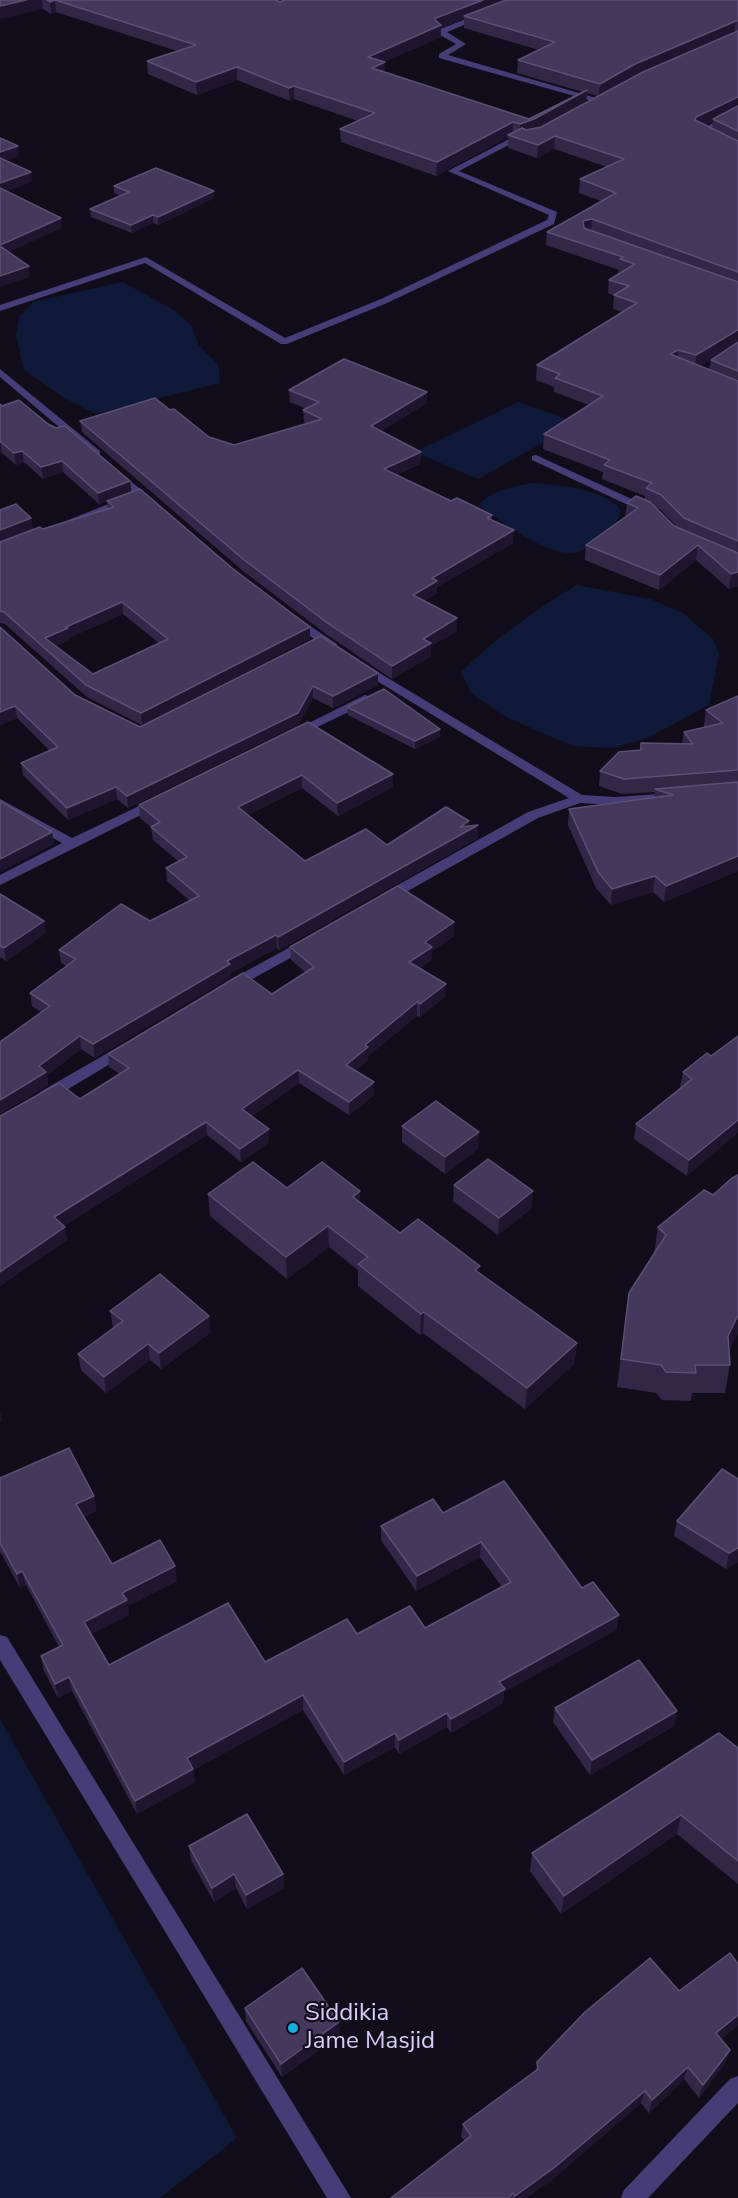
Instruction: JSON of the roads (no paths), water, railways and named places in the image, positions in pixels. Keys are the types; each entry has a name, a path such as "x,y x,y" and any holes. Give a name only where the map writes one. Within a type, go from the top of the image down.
{"street":[{"path":"488,14 441,32 462,44 442,56 600,102"},
{"path":"591,107 610,97"},
{"path":"738,112 700,132 738,150"},
{"path":"0,308 146,260 284,342 384,301 551,222 554,214 452,171 516,139"},
{"path":"0,372 66,426 159,509"},
{"path":"536,458 654,513"},
{"path":"54,528 141,494"},
{"path":"286,613 316,642 352,660 382,691 579,799"},
{"path":"283,739 382,691"},
{"path":"0,881 167,796"},
{"path":"369,907 533,815 579,799 615,801 671,797"},
{"path":"0,803 72,843"},
{"path":"216,994 318,936"},
{"path":"30,1106 138,1040"},
{"path":"0,1643 340,2198"},
{"path":"632,2198 738,2087"}],"water":[{"path":"123,282 175,311 191,325 199,346 218,364 220,383 95,414 63,397 24,370 16,336 19,317 33,302"},
{"path":"518,402 578,423 478,479 415,452"},
{"path":"534,483 581,489 603,497 621,510 612,528 578,552 572,553 560,552 535,542 479,505 497,492"},
{"path":"577,585 650,599 683,613 713,639 719,654 709,705 645,739 612,748 573,746 506,717 472,694 461,672 516,625"},
{"path":"0,1719 237,2138 160,2198 0,2198"}],"place":[{"name":"Siddikia Jame Masjid","path":"293,2028"}]}
